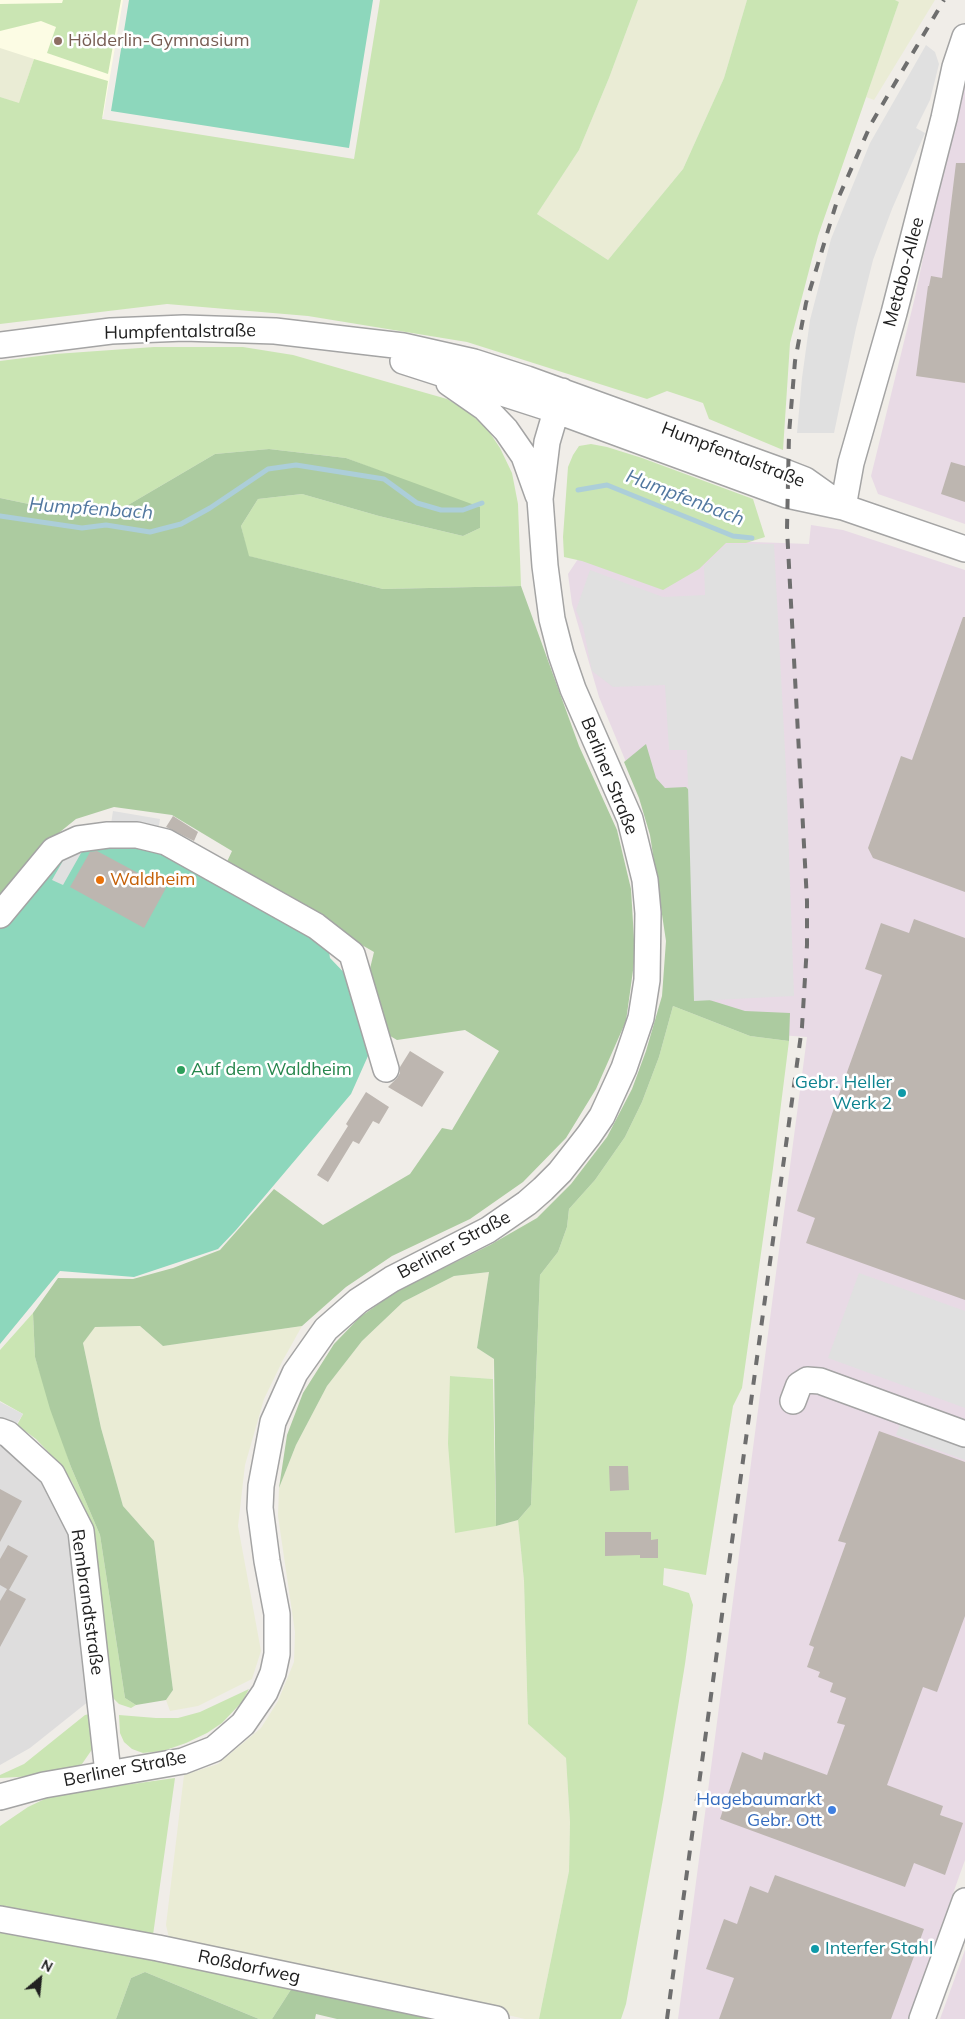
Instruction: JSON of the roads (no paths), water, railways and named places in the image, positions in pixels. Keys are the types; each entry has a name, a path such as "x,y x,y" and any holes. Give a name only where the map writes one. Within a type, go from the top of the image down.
{"street":[{"name":"Metabo-Allee","path":"842,507 851,463 894,313 944,118 955,67 965,37"},
{"name":"Humpfentalstraße","path":"0,345 111,331 184,328 275,331 330,339 404,346 474,362 558,401 787,495 842,507 965,549"},
{"name":"Humpfentalstraße","path":"330,339 411,364 558,401"},
{"path":"411,364 458,388 485,408 506,430 524,456 540,500"},
{"name":"Berliner Straße","path":"0,1797 32,1787 183,1761 214,1749 243,1724 265,1692 273,1673 277,1654 277,1614 260,1508 261,1486 273,1422 295,1373 326,1329 358,1301 392,1278 488,1230 521,1208 543,1188 574,1154 602,1116 624,1068 641,1018 647,972 648,913 645,880 630,819 560,654 549,601 540,500 547,442 558,401"},
{"path":"0,915 54,850 78,838 137,835 166,842 316,926 352,954 386,1069"},
{"path":"793,1401 799,1385 806,1380 820,1382 965,1434"},
{"name":"Rembrandtstraße","path":"0,1431 8,1434 52,1474 81,1531 108,1773"},
{"path":"922,2019 965,1902"},
{"name":"Roßdorfweg","path":"0,1919 158,1948 496,2019"}],"waterway":[{"name":"Humpfenbach","path":"0,516 82,528 106,525 150,532 181,524 210,508 268,469 296,465 384,479 417,503 441,510 463,510 482,503"},
{"name":"Humpfenbach","path":"578,490 607,485 733,536 752,538"}],"railway":[{"path":"667,2019 802,1027 807,945 807,901 787,529 789,434 795,361 806,303 837,201 871,124 944,0"}],"place":[{"name":"Hölderlin-Gymnasium","path":"58,41"},
{"name":"Waldheim","path":"100,880"},
{"name":"Auf dem Waldheim","path":"181,1070"},
{"name":"Gebr. Heller Werk 2","path":"902,1093"},
{"name":"Hagebaumarkt Gebr. Ott","path":"832,1810"},
{"name":"Interfer Stahl","path":"815,1949"}]}
